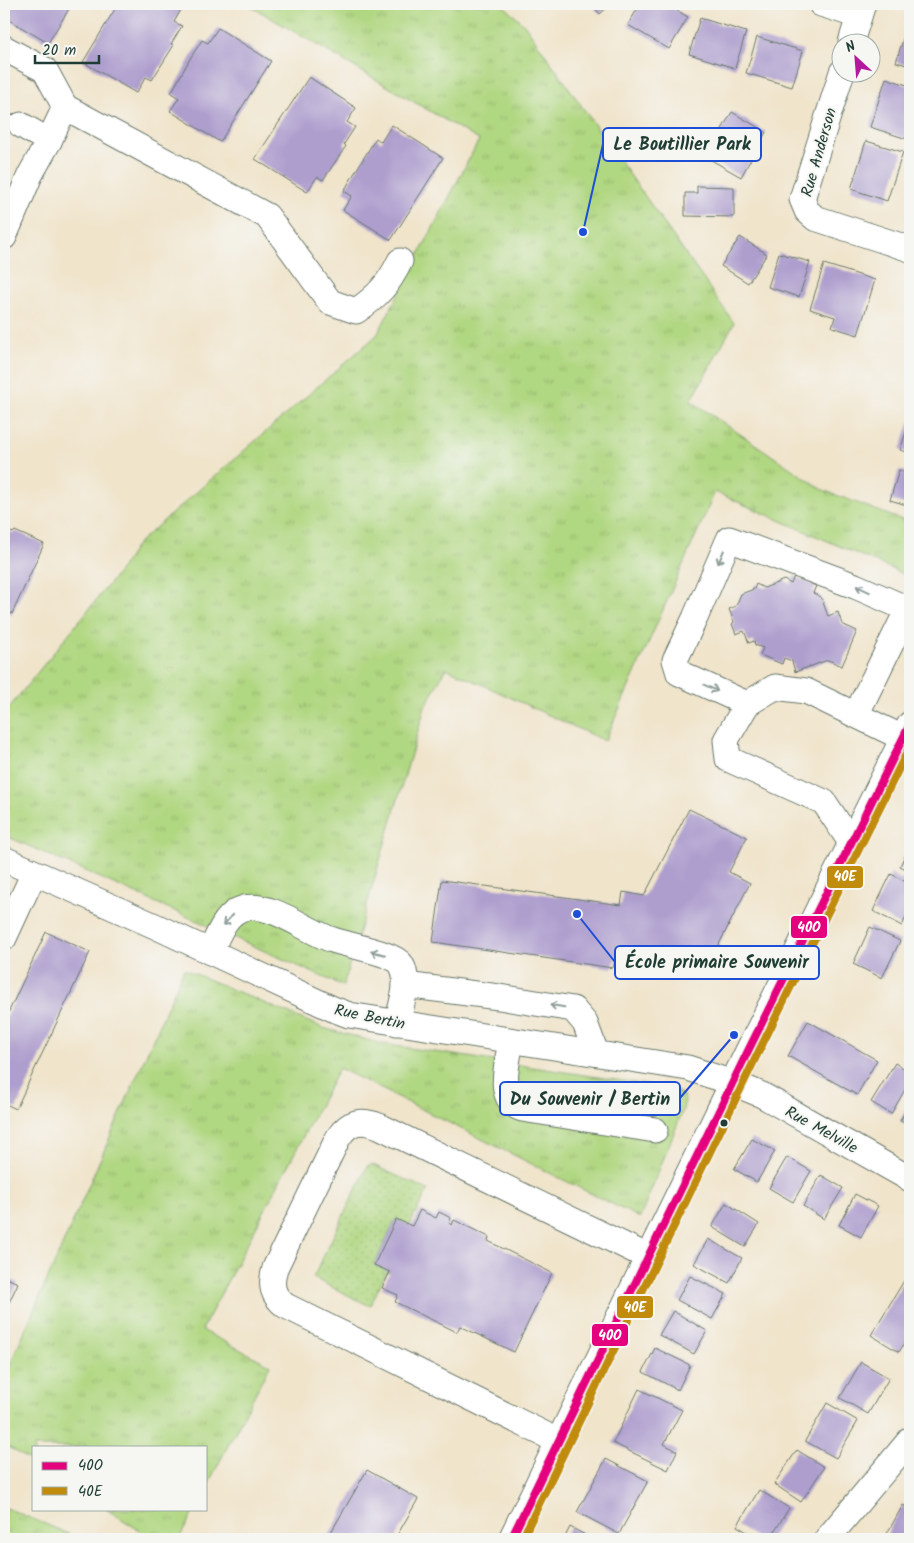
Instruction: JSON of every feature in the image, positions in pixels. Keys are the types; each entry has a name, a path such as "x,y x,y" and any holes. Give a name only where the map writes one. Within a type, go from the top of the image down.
{"street":[{"path":"821,4 861,10 854,32"},
{"path":"4,48 45,70 65,107 267,216 330,302 356,311 375,298 395,272 400,261"},
{"name":"Rue Anderson","path":"839,82 808,178 802,199 803,204 807,211 815,218 910,250"},
{"path":"4,236 30,175 65,107"},
{"path":"21,125 49,141"},
{"path":"746,704 679,673 674,660 695,618 729,540 855,586 909,610 856,715"},
{"path":"511,1539 747,1053 852,844 907,731 856,715 806,691 775,687 746,704 726,740 728,760 824,802 852,844"},
{"name":"Rue Bertin","path":"4,859 349,1015 678,1066 733,1083"},
{"path":"4,938 34,873"},
{"path":"210,952 229,917 244,908 263,908 331,940 394,958 399,962 404,971 405,985 397,1023"},
{"path":"405,985 573,1009 585,1024 596,1053"},
{"path":"511,1040 505,1078 510,1102 515,1107 655,1130"},
{"name":"Rue Melville","path":"733,1083 762,1095 910,1178"},
{"path":"558,1441 278,1301 272,1287 275,1268 334,1147 341,1133 348,1127 355,1123 368,1122 648,1257"},
{"path":"827,1539 910,1440"}],"green space":[{"path":"247,4 502,4 524,24 734,323 691,401 823,490 910,523 910,577 715,492 605,741 446,668 425,707 343,986 4,835 4,714 122,568 137,544 377,335 479,140"},
{"path":"184,969 323,1028 383,1044 669,1088 682,1094 685,1100 683,1110 640,1218 339,1068 202,1330 270,1365 208,1484 208,1446 32,1446 32,1462 4,1444 4,1378"},
{"path":"371,1164 428,1190 409,1225 396,1219 374,1265 390,1272 386,1273 370,1306 313,1278 368,1165 370,1166"},
{"path":"4,1507 81,1539 4,1539"},
{"path":"108,1510 194,1510 179,1539 153,1539"}],"building":[{"path":"4,4 72,4 48,43 4,17"},
{"path":"118,4 176,4 182,8 174,22 182,26 171,44 174,45 152,80 146,77 136,93 83,62"},
{"path":"591,4 611,4 600,14"},
{"path":"640,4 666,4 688,17 669,49 628,25"},
{"path":"910,17 910,66 896,62"},
{"path":"700,18 746,32 735,68 689,54"},
{"path":"218,28 271,61 220,142 170,111 179,98 171,93 191,57 202,40 208,43"},
{"path":"757,37 803,51 792,87 746,73"},
{"path":"309,77 356,108 347,122 355,127 344,144 346,146 323,180 317,177 307,192 255,159"},
{"path":"886,78 910,86 910,127 907,139 870,127"},
{"path":"732,112 766,132 741,177 706,157"},
{"path":"392,125 443,158 391,240 343,210 352,196 344,191 376,138 381,142"},
{"path":"866,141 903,152 887,201 851,189"},
{"path":"697,186 734,187 734,217 685,216 685,193 697,193"},
{"path":"740,237 767,254 748,283 721,266"},
{"path":"779,253 810,262 799,297 768,287"},
{"path":"824,264 875,280 858,335 832,327 835,317 810,309"},
{"path":"910,421 910,453 900,450"},
{"path":"899,470 910,473 910,506 890,500"},
{"path":"4,529 13,533 15,531 44,544 12,614 4,610"},
{"path":"794,576 816,586 813,593 821,597 828,616 838,612 842,624 857,631 842,666 828,660 795,672 792,661 784,658 782,664 760,655 763,648 755,645 754,641 749,643 744,631 736,634 729,609 736,606 741,594 754,589 756,584 764,588 784,580 791,584"},
{"path":"689,809 747,837 729,872 750,883 704,974 615,959 613,968 433,942 442,880 621,905 623,892 644,896"},
{"path":"910,845 910,871 900,866"},
{"path":"891,874 910,884 910,908 902,926 873,911"},
{"path":"870,927 900,941 882,978 853,964"},
{"path":"46,932 90,952 16,1109 4,1103 4,1022"},
{"path":"808,1021 877,1060 857,1095 788,1056"},
{"path":"895,1063 910,1072 910,1081 891,1114 871,1102"},
{"path":"910,1102 910,1126 900,1121"},
{"path":"752,1139 775,1151 757,1182 734,1169"},
{"path":"787,1157 811,1171 793,1202 769,1188"},
{"path":"821,1175 843,1188 824,1219 803,1206"},
{"path":"855,1194 878,1206 861,1237 839,1225"},
{"path":"726,1203 759,1224 745,1247 712,1227"},
{"path":"420,1210 436,1218 439,1212 451,1218 449,1223 452,1225 454,1220 489,1237 488,1241 552,1273 514,1352 460,1326 457,1332 395,1302 398,1295 382,1288 390,1272 374,1265 396,1219 412,1226"},
{"path":"708,1239 742,1258 729,1283 694,1264"},
{"path":"910,1271 910,1334 899,1352 871,1335"},
{"path":"690,1276 726,1294 712,1319 677,1300"},
{"path":"4,1277 18,1283 5,1311 4,1310"},
{"path":"673,1311 707,1331 694,1354 659,1335"},
{"path":"655,1348 690,1365 678,1390 643,1372"},
{"path":"861,1362 889,1378 868,1414 840,1398"},
{"path":"639,1389 682,1410 664,1444 677,1451 668,1470 613,1443"},
{"path":"827,1403 858,1421 836,1458 805,1441"},
{"path":"797,1450 824,1467 801,1502 774,1484"},
{"path":"606,1459 648,1481 619,1534 577,1512"},
{"path":"367,1470 418,1499 395,1539 327,1539"},
{"path":"759,1490 789,1508 770,1539 759,1539 737,1526"},
{"path":"903,1505 910,1509 910,1539 884,1539"},
{"path":"570,1527 593,1539 564,1539"}],"transit line":[{"name":"40O","path":"511,1539 747,1053 910,724"},
{"name":"40E","path":"522,1539 756,1057 910,746"}],"place":[{"name":"Le Boutillier Park","path":"583,232"},
{"name":"École primaire Souvenir","path":"577,914"},
{"name":"Du Souvenir / Bertin","path":"734,1035"}]}
